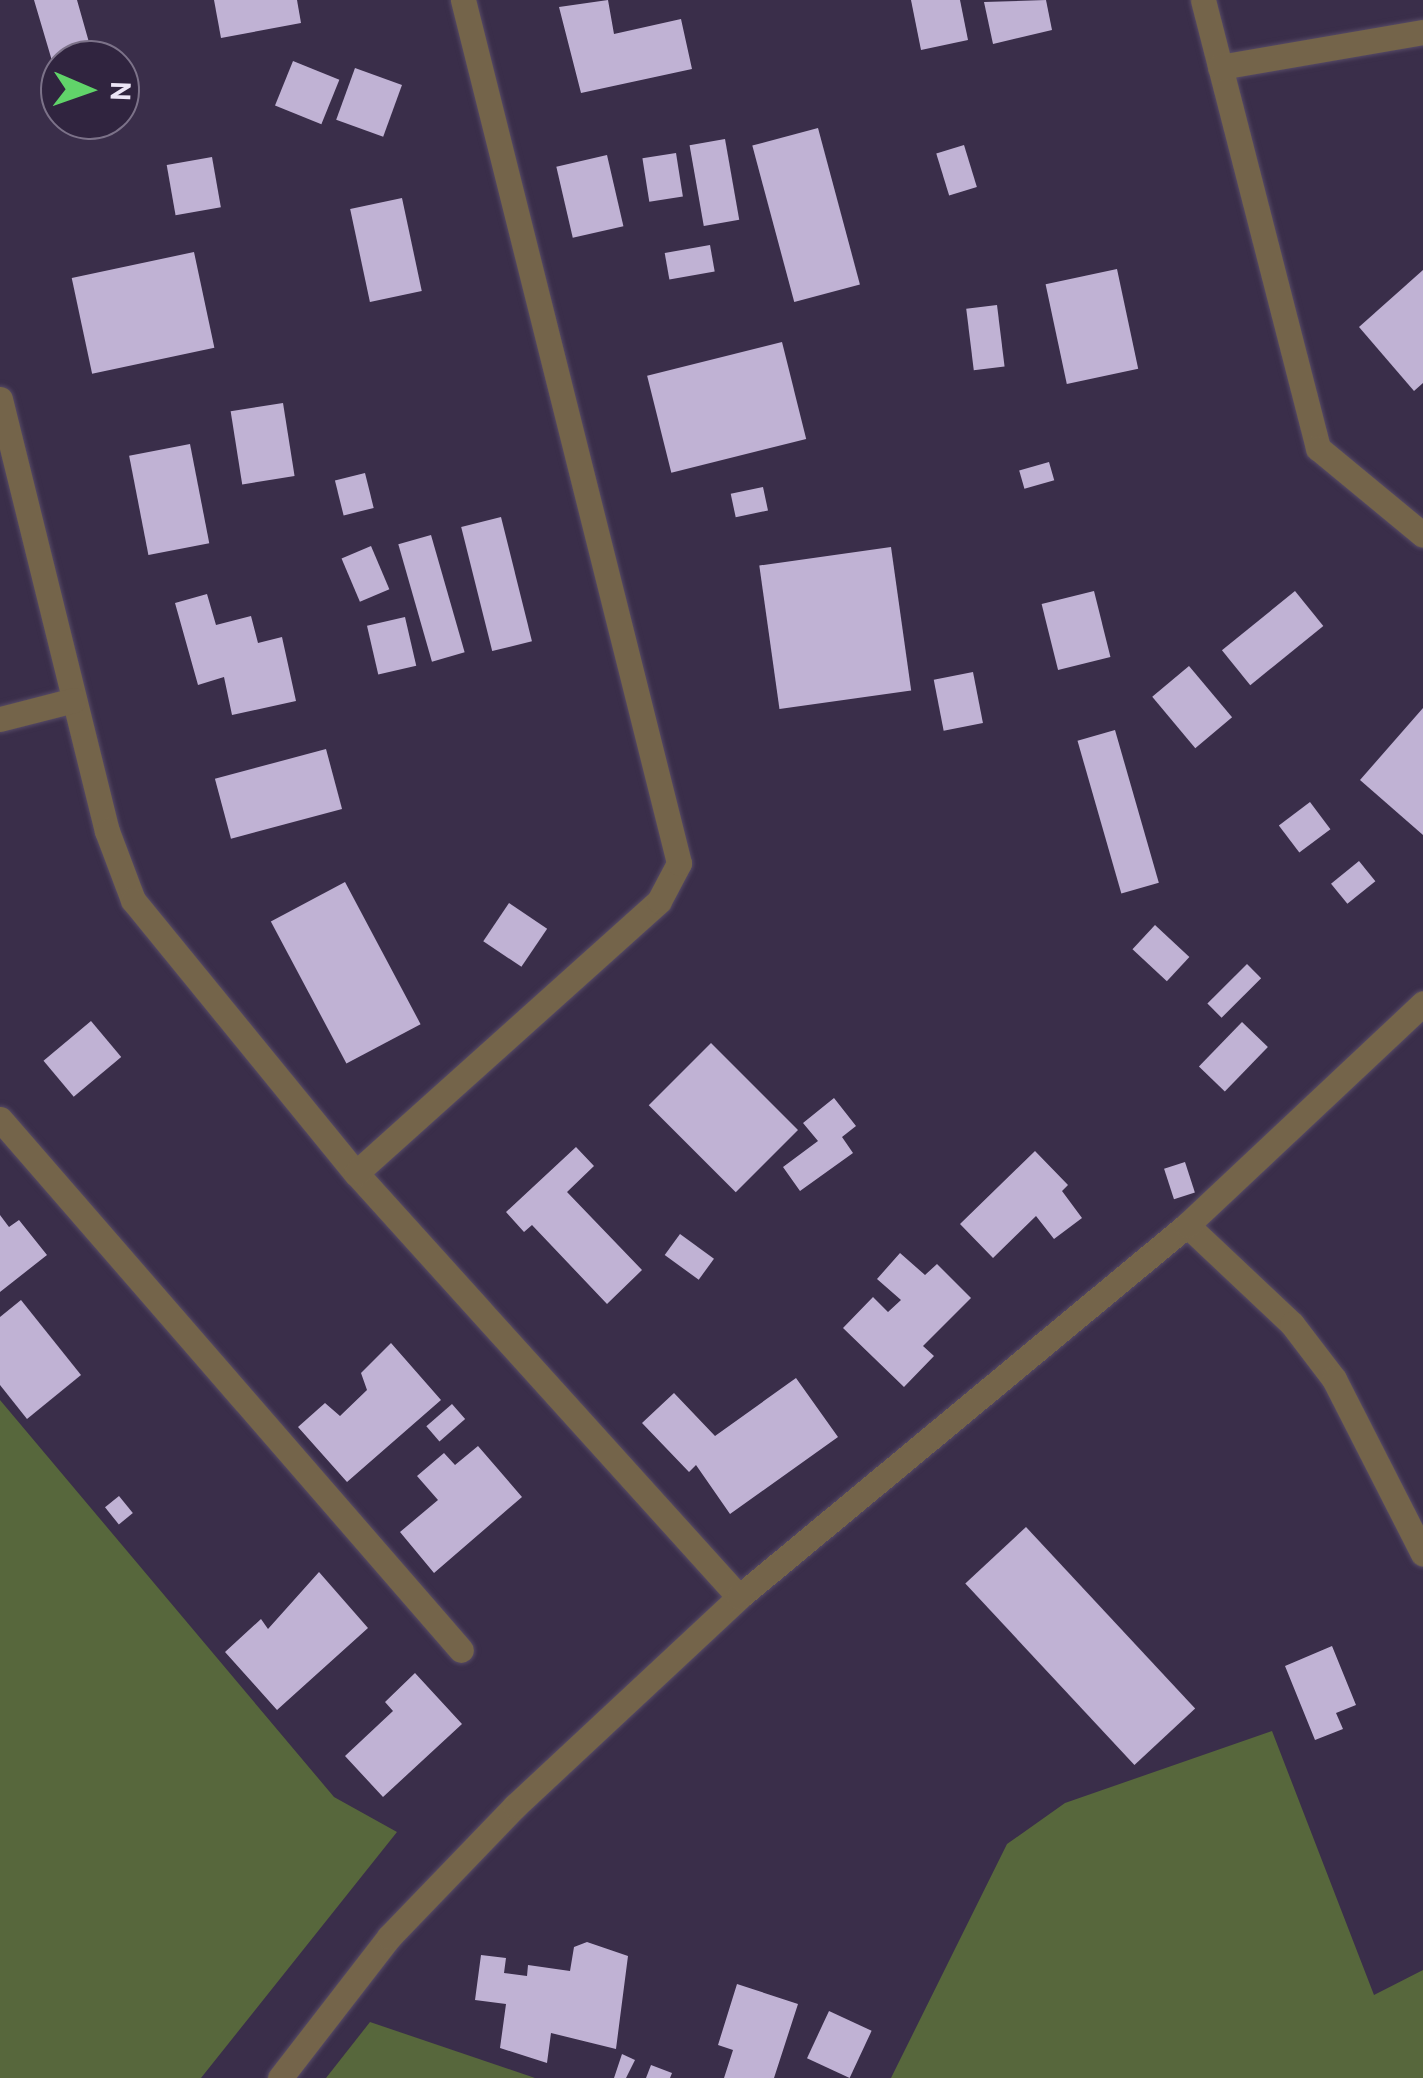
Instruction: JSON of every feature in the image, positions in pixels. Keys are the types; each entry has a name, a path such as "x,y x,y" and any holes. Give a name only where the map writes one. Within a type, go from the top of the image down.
{"street":[{"path":"356,1173 660,901 679,863 463,0"},
{"path":"1203,0 1318,448 1423,535"},
{"path":"1220,67 1423,32"},
{"path":"0,399 74,700 133,900 356,1173 739,1597"},
{"path":"0,719 74,700"},
{"path":"280,2078 414,1910 739,1597 1187,1225 1423,1004"},
{"path":"0,1119 461,1650"},
{"path":"1187,1225 1292,1324 1334,1379 1423,1554"}],"green space":[{"path":"0,1400 334,1797 397,1832 201,2078 0,2078"},
{"path":"1272,1731 1374,1995 1423,1970 1423,2078 891,2078 1007,1844 1065,1803"},
{"path":"370,2022 535,2078 326,2078"}],"building":[{"path":"34,0 77,0 88,40 46,40"},
{"path":"214,0 297,0 301,23 221,38"},
{"path":"608,0 614,34 681,19 692,69 581,93 559,7"},
{"path":"911,0 960,0 968,40 921,50"},
{"path":"1046,0 1052,30 993,44 984,2"},
{"path":"293,61 339,80 321,124 275,106"},
{"path":"355,68 402,85 383,137 336,120"},
{"path":"818,128 860,284 794,302 752,146"},
{"path":"725,139 739,220 704,226 690,145"},
{"path":"964,145 977,187 949,196 936,153"},
{"path":"676,153 683,196 649,202 642,158"},
{"path":"607,155 623,226 573,238 556,167"},
{"path":"212,157 221,207 176,215 167,165"},
{"path":"402,198 422,291 370,302 350,209"},
{"path":"710,245 715,272 669,280 665,253"},
{"path":"194,252 214,348 92,374 72,278"},
{"path":"1117,269 1138,369 1067,384 1046,284"},
{"path":"1423,270 1423,383 1414,391 1359,327"},
{"path":"997,305 1005,367 974,370 966,309"},
{"path":"782,342 806,439 671,473 647,376"},
{"path":"283,403 295,476 242,484 231,411"},
{"path":"190,444 209,543 148,555 129,456"},
{"path":"1049,462 1054,480 1024,489 1019,471"},
{"path":"365,473 374,508 344,515 335,480"},
{"path":"763,487 768,510 736,517 731,494"},
{"path":"501,517 532,641 492,651 461,527"},
{"path":"431,535 465,652 432,662 398,544"},
{"path":"371,546 389,589 360,602 342,559"},
{"path":"891,547 911,691 779,709 759,566"},
{"path":"1094,591 1110,657 1058,670 1042,604"},
{"path":"1295,591 1323,626 1250,685 1222,650"},
{"path":"207,594 216,625 251,616 258,643 282,637 296,701 232,715 224,677 198,685 175,603"},
{"path":"405,617 416,666 378,674 367,626"},
{"path":"1189,666 1232,717 1195,748 1152,697"},
{"path":"973,672 983,723 944,731 934,680"},
{"path":"1423,708 1423,835 1360,780"},
{"path":"1115,730 1159,883 1121,894 1078,741"},
{"path":"326,749 342,809 231,839 215,779"},
{"path":"1310,802 1330,829 1299,853 1279,825"},
{"path":"1359,861 1375,881 1347,904 1331,884"},
{"path":"345,882 421,1024 346,1064 271,921"},
{"path":"509,903 547,929 521,967 483,941"},
{"path":"1155,925 1189,957 1167,981 1132,949"},
{"path":"1247,964 1261,978 1222,1018 1207,1004"},
{"path":"91,1021 121,1057 74,1097 44,1061"},
{"path":"1242,1022 1268,1047 1225,1092 1199,1067"},
{"path":"711,1043 798,1130 736,1192 649,1105"},
{"path":"834,1098 856,1126 842,1137 853,1153 800,1191 783,1167 818,1141 803,1123"},
{"path":"576,1147 594,1166 567,1192 642,1270 607,1304 532,1225 524,1232 506,1212"},
{"path":"1035,1151 1068,1185 1062,1191 1082,1218 1054,1239 1036,1216 993,1258 960,1224"},
{"path":"1185,1162 1195,1192 1174,1199 1164,1169"},
{"path":"0,1215 9,1227 19,1220 47,1255 0,1292"},
{"path":"680,1234 714,1259 699,1280 665,1255"},
{"path":"900,1253 925,1275 937,1264 971,1298 923,1346 934,1356 904,1387 843,1328 873,1297 888,1312 901,1300 877,1279"},
{"path":"21,1300 81,1375 27,1419 0,1385 0,1317"},
{"path":"391,1343 441,1400 347,1482 298,1427 325,1403 340,1416 367,1390 361,1373"},
{"path":"796,1378 838,1437 730,1514 696,1465 689,1472 642,1423 674,1393 715,1436"},
{"path":"452,1404 465,1419 439,1441 426,1426"},
{"path":"478,1446 522,1497 434,1573 400,1532 438,1500 417,1476 444,1453 455,1465"},
{"path":"119,1496 133,1513 119,1524 105,1507"},
{"path":"1026,1527 1195,1708 1134,1765 965,1584"},
{"path":"319,1572 368,1628 277,1710 225,1652 261,1619 268,1629"},
{"path":"1332,1646 1356,1705 1336,1713 1343,1729 1315,1740 1285,1666"},
{"path":"415,1673 462,1724 383,1797 345,1756 393,1711 385,1702"},
{"path":"587,1942 628,1956 616,2049 551,2033 547,2063 500,2048 506,2004 475,2000 481,1955 506,1958 504,1973 527,1976 528,1965 570,1971 574,1947"},
{"path":"737,1984 798,2004 774,2078 724,2078 733,2050 718,2045"},
{"path":"829,2011 872,2031 850,2078 807,2058"},
{"path":"622,2054 635,2060 626,2078 614,2078"},
{"path":"651,2065 672,2073 670,2078 646,2078"}]}
